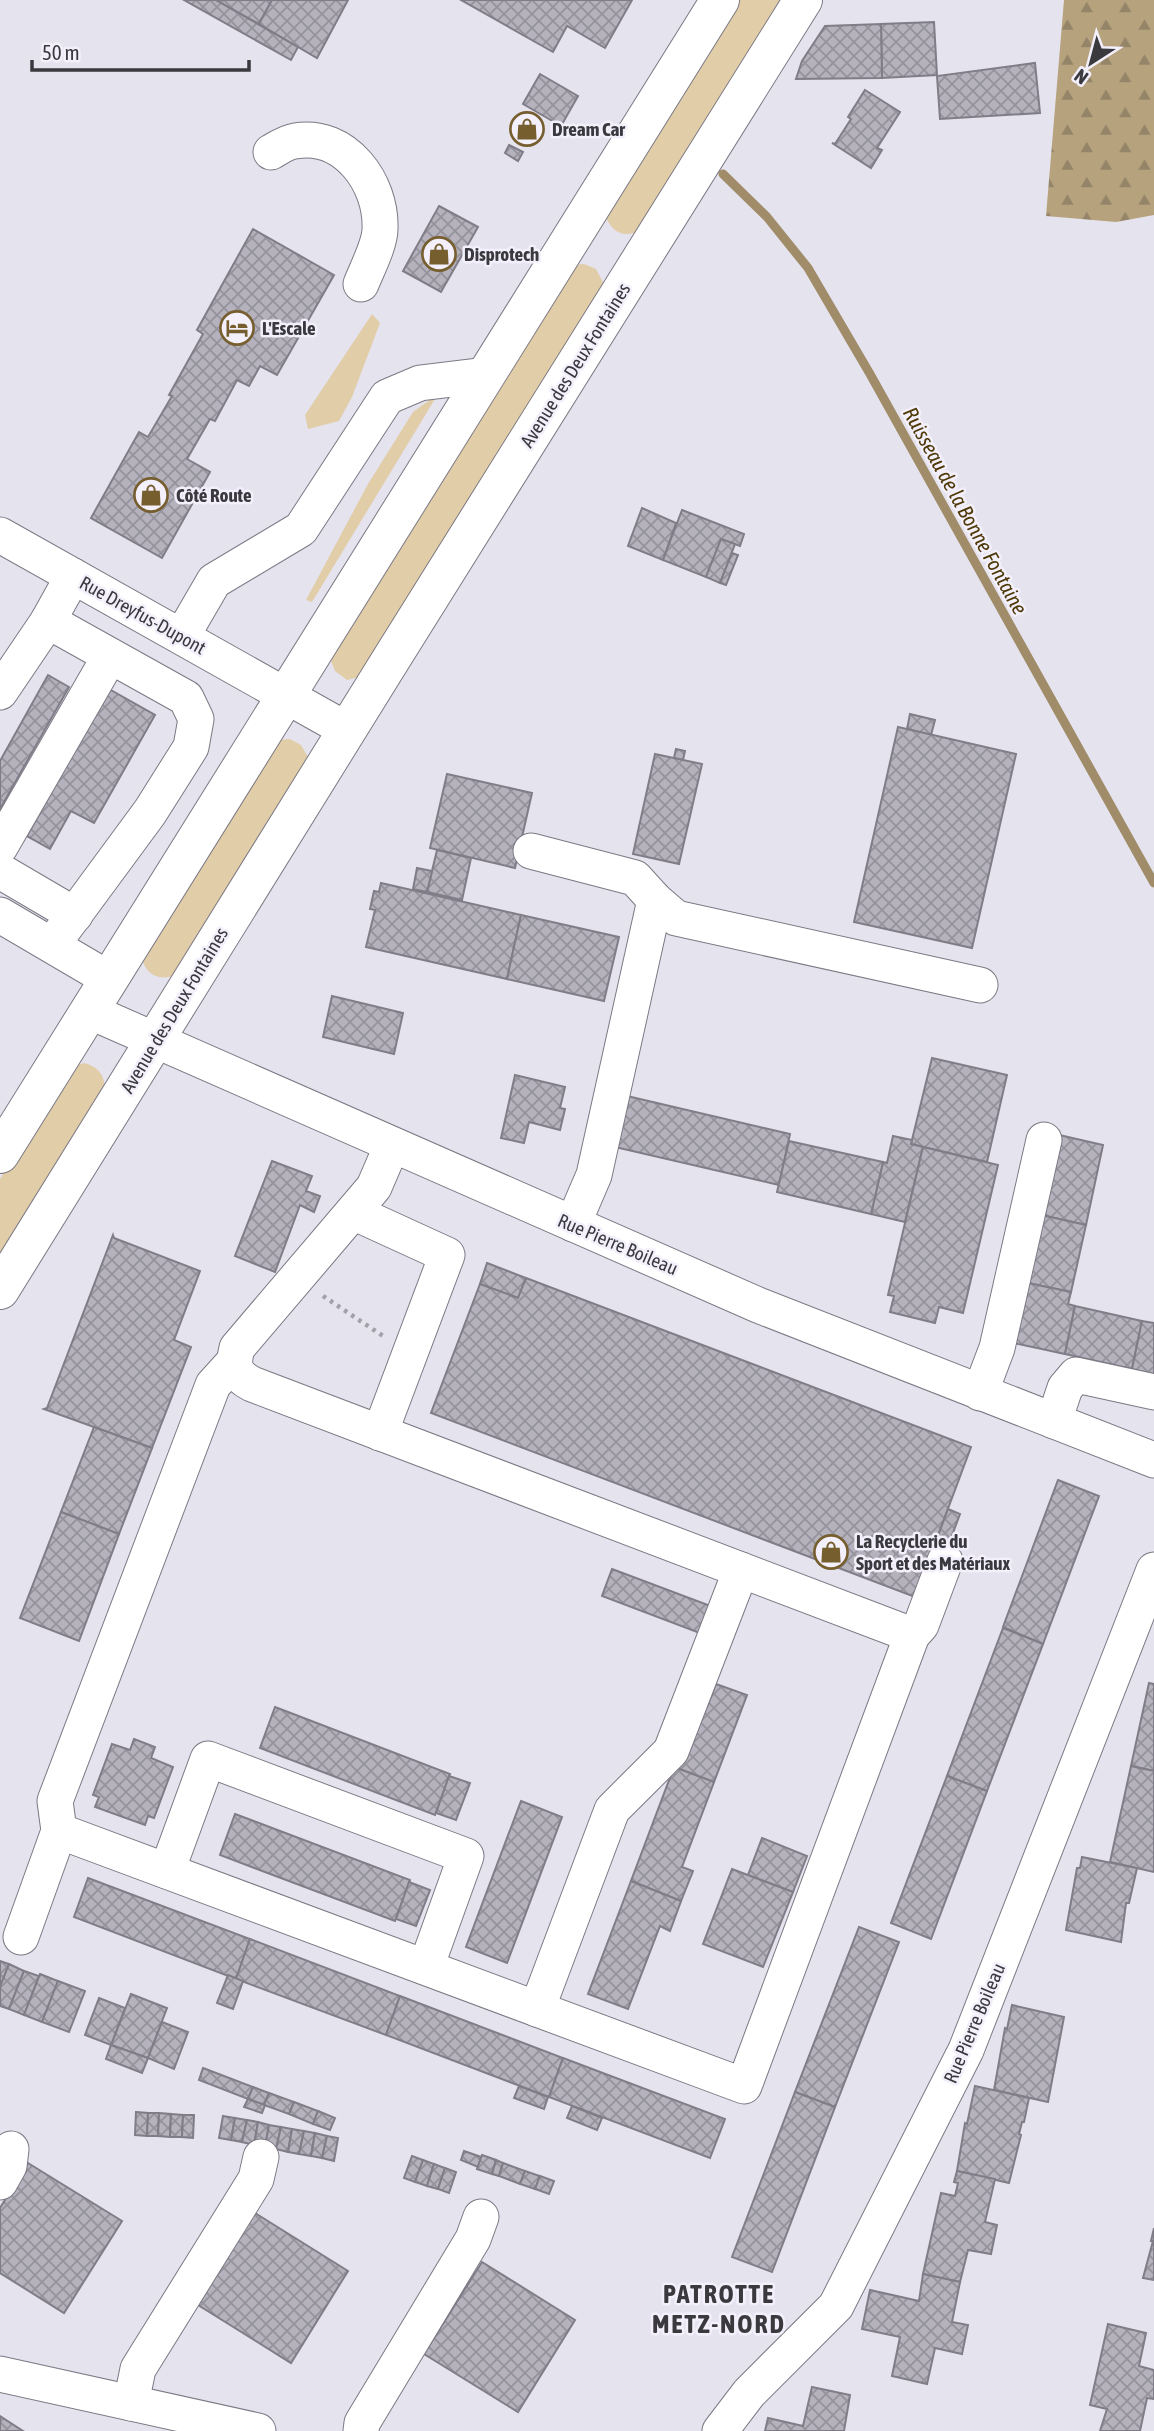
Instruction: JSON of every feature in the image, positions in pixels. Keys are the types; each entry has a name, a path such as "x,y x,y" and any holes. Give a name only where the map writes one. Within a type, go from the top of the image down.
{"main road":[{"path":"0,1154 720,0"},
{"name":"Avenue des Deux Fontaines","path":"0,1290 803,0"}],"street":[{"path":"271,152 294,141 320,141 345,152 366,172 377,201 381,230 362,284"},
{"path":"182,636 214,581 301,529 387,397 420,383 486,375"},
{"name":"Rue Dreyfus-Dupont","path":"0,535 287,695"},
{"path":"0,692 48,621 73,576"},
{"path":"48,621 186,698 196,719 191,747 150,812 52,945"},
{"path":"0,847 110,656"},
{"path":"287,695 347,730"},
{"path":"531,851 635,878 676,918 980,985"},
{"path":"0,871 75,915"},
{"path":"573,1224 594,1175 656,900"},
{"path":"0,915 109,979"},
{"name":"Rue Pierre Boileau","path":"89,1011 758,1305 1154,1460"},
{"path":"980,1393 997,1348 1044,1140"},
{"path":"21,1937 59,1830 55,1801 213,1385 233,1363 237,1348 374,1187 392,1144"},
{"path":"353,1212 447,1255 380,1433"},
{"path":"233,1363 239,1377 252,1384 912,1635"},
{"path":"1054,1421 1065,1388 1076,1375 1154,1392"},
{"path":"59,1830 744,2086 912,1635 921,1625 945,1561"},
{"path":"537,2009 612,1810 671,1751 741,1570"},
{"name":"Rue Pierre Boileau","path":"720,2431 749,2393 836,2306 966,2050 1154,1570"},
{"path":"167,1871 208,1759 466,1856 426,1967"},
{"path":"0,2182 9,2166 11,2148"},
{"path":"146,2414 138,2369 256,2179 261,2157"},
{"path":"361,2431 362,2423 473,2239 481,2217"},
{"path":"0,2374 146,2414 258,2431"}],"path":[{"path":"298,1276 372,1330 411,1352"}],"shaded area":[{"path":"735,0 784,0 640,231 623,234 615,230 605,215"},
{"path":"584,264 596,269 605,286 359,677 347,680 335,671 330,658 574,265"},
{"path":"372,314 380,323 352,397 339,421 308,429 305,415"},
{"path":"438,394 312,602 306,600 368,484 413,412"},
{"path":"290,739 301,745 308,757 178,974 171,977 153,975 145,966 141,953 277,740"},
{"path":"84,1063 99,1071 105,1087 0,1259 0,1179 66,1072"}],"green space":[{"path":"1064,0 1154,0 1154,215 1116,222 1046,216"}],"building":[{"path":"184,0 216,0 298,47 291,60"},
{"path":"216,0 272,0 259,24"},
{"path":"272,0 348,0 317,58 259,24"},
{"path":"461,0 632,0 605,48 567,26 553,52"},
{"path":"934,22 937,75 882,78 881,24"},
{"path":"881,24 882,78 796,79 802,61 825,26"},
{"path":"1035,63 1040,113 940,119 937,76"},
{"path":"540,74 578,96 561,126 523,104"},
{"path":"865,90 900,112 877,148 882,150 871,168 832,143 835,144 851,119 848,117"},
{"path":"509,145 523,152 518,161 505,153"},
{"path":"439,206 478,227 441,292 403,271"},
{"path":"253,229 334,275 277,375 260,366 249,386 237,380 215,421 210,419 187,459 210,472 162,558 91,518 139,432 148,437 172,396 169,395 203,334 197,330"},
{"path":"642,508 676,523 663,560 628,546"},
{"path":"682,510 744,534 740,546 721,539 706,577 663,560"},
{"path":"721,539 735,544 720,583 706,577"},
{"path":"732,553 738,555 726,585 720,583"},
{"path":"48,675 69,687 0,809 0,761"},
{"path":"109,689 155,715 94,823 71,811 50,849 27,836"},
{"path":"910,714 935,720 931,735 907,729"},
{"path":"898,727 1016,754 972,948 854,922"},
{"path":"676,749 685,751 683,760 674,758"},
{"path":"655,754 702,764 679,864 633,854"},
{"path":"447,774 532,793 515,868 430,848"},
{"path":"437,850 471,858 462,900 427,892"},
{"path":"417,868 432,871 427,892 413,889"},
{"path":"381,883 521,915 507,979 366,947 375,910 370,909 374,891 379,892"},
{"path":"521,915 619,937 604,1001 507,979"},
{"path":"332,996 403,1013 394,1054 323,1037"},
{"path":"932,1058 1007,1075 987,1162 911,1144"},
{"path":"515,1075 565,1087 560,1108 565,1109 560,1130 529,1122 524,1143 501,1138"},
{"path":"627,1096 790,1134 779,1185 615,1147"},
{"path":"1055,1134 1103,1145 1086,1225 1037,1214"},
{"path":"893,1136 912,1140 911,1144 923,1147 905,1222 871,1214 883,1162 887,1163"},
{"path":"789,1141 883,1162 871,1214 777,1192"},
{"path":"923,1147 998,1165 963,1313 939,1307 935,1323 890,1312 894,1296 888,1295"},
{"path":"272,1161 312,1176 306,1191 320,1196 314,1212 300,1205 275,1272 235,1256"},
{"path":"1037,1214 1086,1225 1071,1292 1023,1282"},
{"path":"113,1235 114,1238 200,1271 174,1340 191,1347 152,1448 44,1409 47,1408"},
{"path":"487,1263 526,1278 518,1298 480,1284"},
{"path":"526,1278 971,1447 915,1597 431,1413 480,1284 518,1298"},
{"path":"1023,1282 1071,1292 1068,1304 1075,1306 1065,1354 1009,1342"},
{"path":"1075,1306 1142,1321 1132,1369 1065,1354"},
{"path":"1142,1321 1154,1323 1154,1374 1132,1369"},
{"path":"94,1427 152,1448 119,1534 61,1512"},
{"path":"1058,1480 1099,1496 1043,1644 1003,1627"},
{"path":"948,1509 960,1514 947,1549 935,1544"},
{"path":"61,1512 119,1534 79,1641 20,1618"},
{"path":"612,1569 716,1608 705,1635 602,1596"},
{"path":"1003,1628 1043,1644 987,1791 947,1776"},
{"path":"1149,1683 1154,1684 1154,1771 1131,1766"},
{"path":"716,1684 747,1695 714,1782 674,1767 701,1705 707,1707"},
{"path":"275,1707 450,1774 435,1815 260,1748"},
{"path":"134,1739 155,1747 151,1758 173,1767 154,1818 148,1816 145,1825 95,1807 99,1797 93,1795 112,1744 130,1750"},
{"path":"1131,1766 1154,1771 1154,1872 1110,1862"},
{"path":"674,1767 714,1782 682,1867 693,1871 681,1901 631,1881"},
{"path":"449,1776 470,1783 456,1820 436,1813"},
{"path":"947,1776 987,1791 931,1939 891,1923"},
{"path":"521,1801 562,1817 507,1963 466,1947"},
{"path":"235,1814 410,1880 395,1921 220,1855"},
{"path":"762,1838 807,1856 793,1892 748,1875"},
{"path":"1082,1857 1137,1868 1129,1903 1126,1903 1121,1942 1066,1930 1077,1868 1080,1868"},
{"path":"732,1869 793,1892 763,1967 703,1944"},
{"path":"88,1878 250,1939 236,1979 74,1917"},
{"path":"631,1881 681,1901 670,1931 660,1926 628,2009 588,1994"},
{"path":"409,1882 430,1890 416,1926 396,1919"},
{"path":"859,1927 899,1942 835,2107 795,2092"},
{"path":"250,1939 400,1996 386,2035 236,1979"},
{"path":"0,1961 9,1964 0,1987"},
{"path":"9,1964 24,1971 9,2009 0,2006 0,1987"},
{"path":"24,1971 39,1976 24,2015 9,2009"},
{"path":"40,1974 58,1981 42,2022 24,2015"},
{"path":"228,1975 243,1981 233,2009 217,2003"},
{"path":"58,1981 85,1991 69,2032 42,2022"},
{"path":"131,1994 167,2008 148,2058 111,2045"},
{"path":"400,1996 563,2058 549,2097 386,2035"},
{"path":"99,1998 125,2008 111,2045 85,2035"},
{"path":"1012,2005 1064,2017 1048,2102 994,2090"},
{"path":"162,2022 188,2032 174,2069 148,2058"},
{"path":"111,2045 148,2058 142,2073 106,2059"},
{"path":"563,2058 725,2119 710,2158 549,2097"},
{"path":"203,2068 253,2087 248,2099 199,2080"},
{"path":"519,2086 548,2097 544,2109 514,2098"},
{"path":"975,2086 1029,2098 1009,2183 957,2171 965,2123 967,2124"},
{"path":"253,2087 269,2093 264,2105 248,2099"},
{"path":"795,2092 835,2107 772,2272 732,2257"},
{"path":"269,2093 294,2102 289,2114 264,2105"},
{"path":"248,2099 265,2105 262,2113 244,2107"},
{"path":"294,2102 318,2111 313,2124 289,2114"},
{"path":"572,2106 602,2118 597,2130 567,2118"},
{"path":"318,2111 335,2118 330,2130 313,2124"},
{"path":"136,2112 148,2113 147,2136 135,2135"},
{"path":"148,2113 159,2113 158,2136 147,2136"},
{"path":"159,2113 171,2114 170,2137 158,2136"},
{"path":"171,2114 183,2115 182,2137 170,2137"},
{"path":"183,2115 194,2115 193,2138 182,2137"},
{"path":"223,2116 235,2118 231,2140 219,2138"},
{"path":"235,2118 247,2120 242,2142 231,2140"},
{"path":"247,2120 258,2122 254,2145 242,2142"},
{"path":"258,2122 269,2125 265,2147 254,2145"},
{"path":"269,2125 281,2127 276,2149 265,2147"},
{"path":"281,2127 292,2129 288,2152 276,2149"},
{"path":"292,2129 304,2131 299,2154 288,2152"},
{"path":"304,2131 315,2133 311,2156 299,2154"},
{"path":"315,2133 327,2136 322,2158 311,2156"},
{"path":"327,2136 338,2138 334,2161 322,2158"},
{"path":"464,2151 481,2157 478,2167 461,2160"},
{"path":"482,2155 496,2160 492,2174 477,2169"},
{"path":"412,2156 423,2160 415,2182 404,2178"},
{"path":"423,2160 434,2164 427,2186 415,2182"},
{"path":"496,2160 503,2163 499,2176 492,2174"},
{"path":"28,2163 122,2221 64,2313 0,2273 0,2208"},
{"path":"503,2163 525,2171 520,2184 499,2176"},
{"path":"434,2164 445,2168 438,2189 427,2186"},
{"path":"445,2168 456,2172 449,2193 438,2189"},
{"path":"525,2171 540,2176 535,2189 520,2184"},
{"path":"957,2171 995,2179 985,2222 997,2225 991,2254 968,2250 960,2282 923,2274 941,2193 955,2196 958,2183 954,2182"},
{"path":"540,2176 554,2181 549,2194 535,2189"},
{"path":"255,2213 348,2271 291,2363 198,2305"},
{"path":"1154,2228 1154,2280 1143,2278"},
{"path":"482,2262 575,2320 518,2412 424,2354"},
{"path":"923,2274 960,2282 952,2322 968,2325 962,2354 935,2348 927,2384 892,2376 900,2337 862,2329 870,2290 919,2301"},
{"path":"1108,2324 1146,2333 1139,2366 1154,2370 1154,2399 1147,2398 1140,2431 1100,2431 1107,2409 1090,2405"},
{"path":"812,2387 850,2395 844,2431 765,2431 768,2418 803,2426"},
{"path":"0,2416 23,2431 0,2431"}],"waterway":[{"name":"Ruisseau de la Bonne Fontaine","path":"723,174 767,217 808,268 1154,883"}],"place":[{"name":"Dream Car","path":"527,129"},
{"name":"Disprotech","path":"439,254"},
{"name":"L'Escale","path":"237,328"},
{"name":"Côté Route","path":"151,495"},
{"name":"La Recyclerie du Sport et des Matériaux","path":"831,1552"}],"district":[{"name":"PATROTTE METZ-NORD","path":"719,2309"}]}
